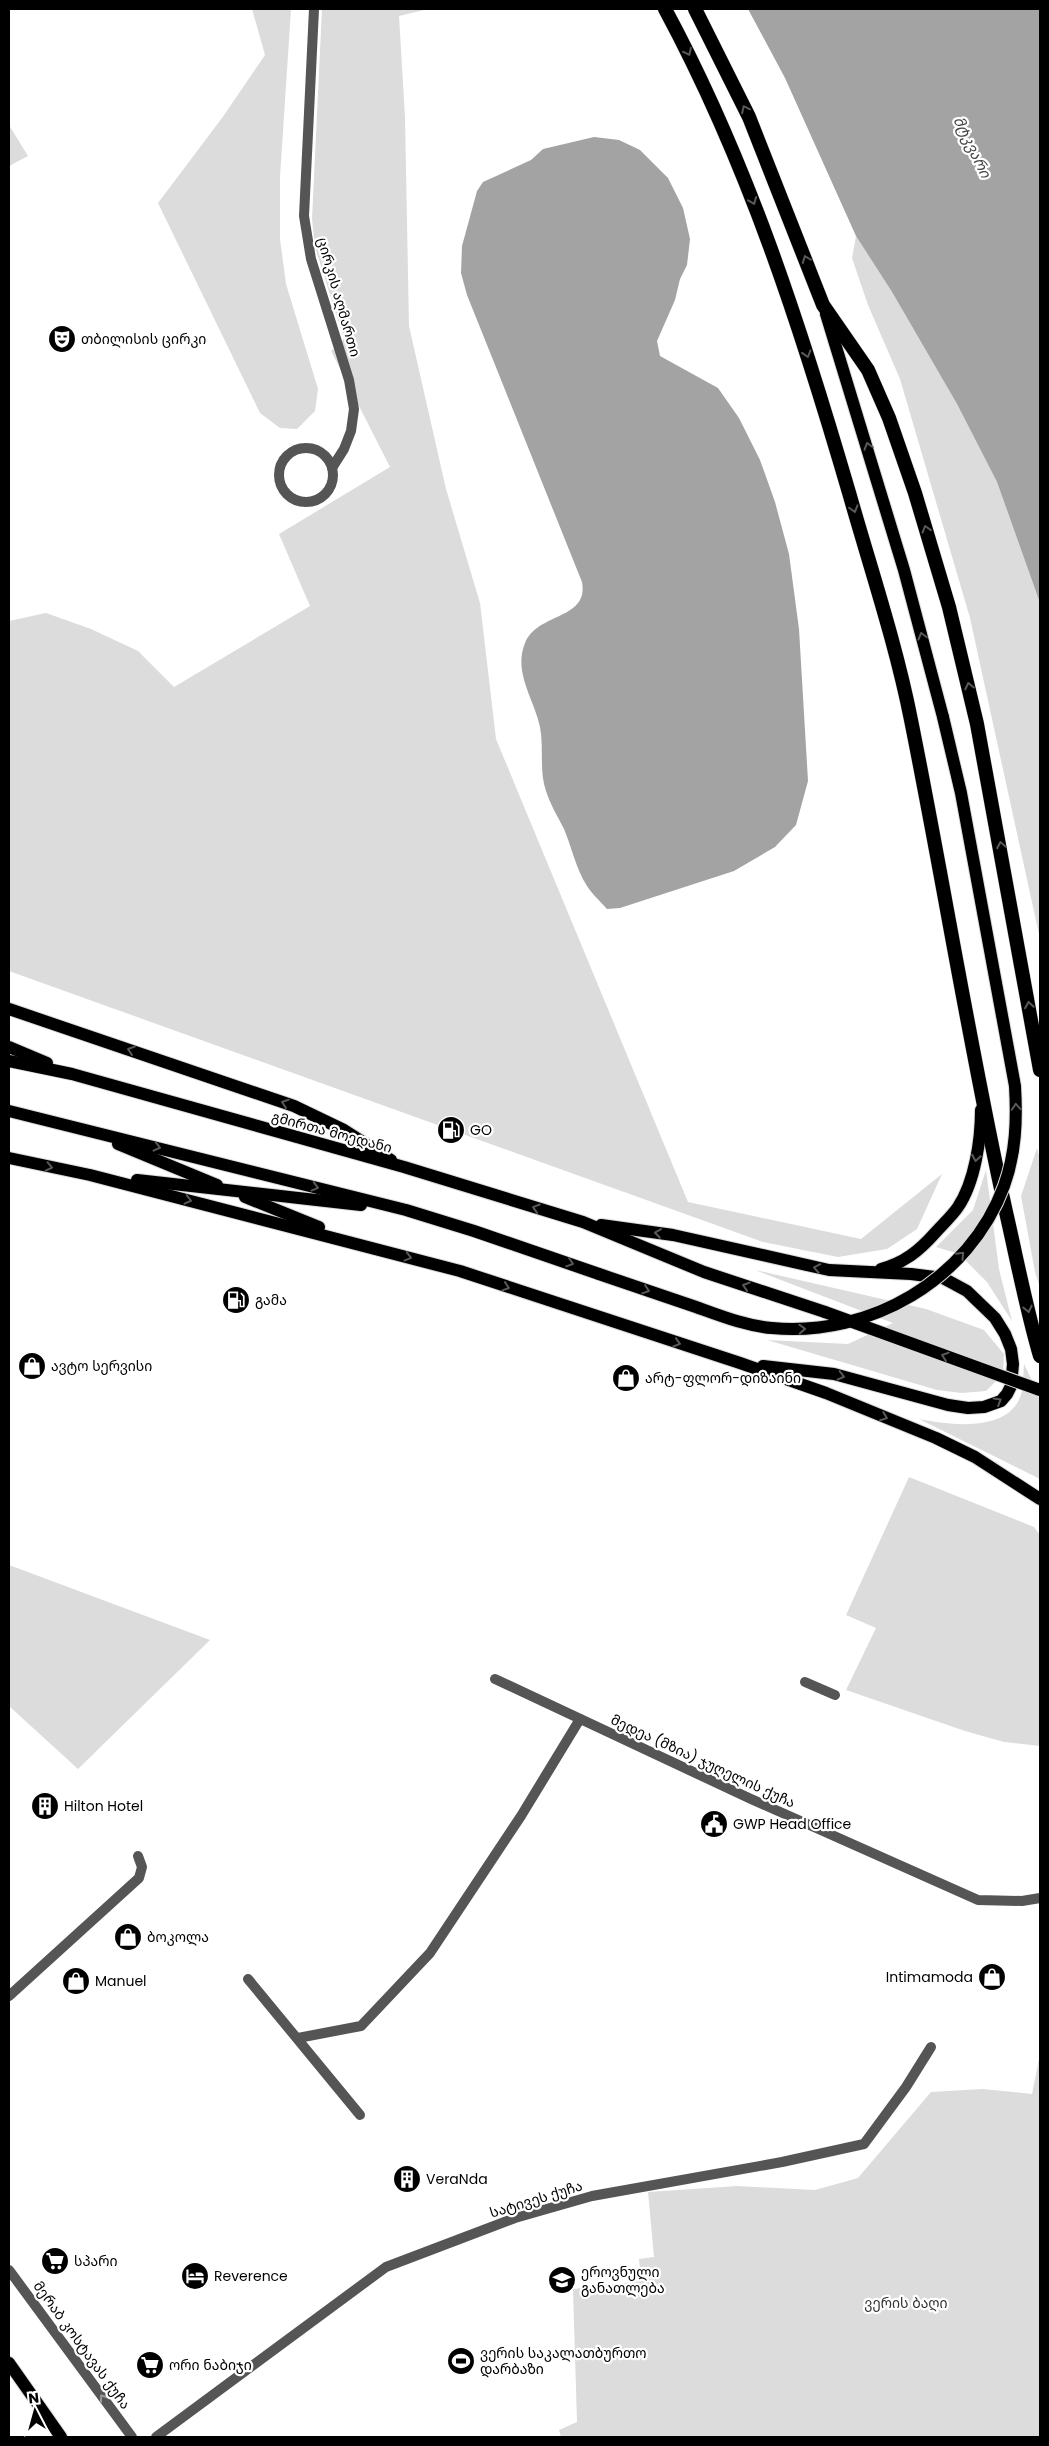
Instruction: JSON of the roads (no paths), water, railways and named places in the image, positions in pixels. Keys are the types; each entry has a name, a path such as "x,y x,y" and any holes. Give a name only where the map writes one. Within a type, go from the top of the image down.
{"highway":[{"path":"665,9 705,87 766,232 789,296 852,504 910,716 981,1092 1017,1263 1040,1356"},
{"path":"696,9 749,117 823,305 868,370 889,418 915,493 949,606 992,795 1040,1070"}],"main road":[{"path":"9,1111 406,1210 474,1231 752,1325 790,1329 822,1328 861,1320 897,1304 923,1289 957,1259 987,1222 1004,1186 1011,1161 1017,1118 1015,1086 961,793 943,717 872,461 823,305"},
{"name":"გმირთა მოედანი","path":"9,1009 294,1106 344,1130 404,1168"},
{"name":"გმირთა მოედანი","path":"9,1047 72,1074"},
{"name":"გმირთა მოედანი","path":"9,1062 72,1074 404,1168"},
{"path":"865,1272 894,1266 915,1254 959,1206 975,1166 981,1130 981,1092"},
{"path":"76,1127 361,1244"},
{"path":"9,1158 90,1175 361,1244 460,1272 740,1363 826,1393 936,1438 975,1457 1040,1499"},
{"path":"404,1168 583,1222 704,1272 825,1312 1040,1390"},
{"path":"90,1175 406,1210"},
{"path":"583,1222 673,1235 775,1260 829,1270 911,1274 943,1278 967,1291 980,1301 995,1318 1005,1334 1011,1349 1012,1377 1007,1394 993,1405 968,1408 948,1405 834,1374 740,1363"},
{"path":"9,2363 61,2437"}],"street":[{"name":"ცირკის აღმართი","path":"314,9 304,216 311,259 349,380 354,409 351,431 344,449 332,468"},
{"path":"296,449 314,449 328,460 332,468 333,476 327,492 313,502 296,501 288,496 279,483 279,468 283,460 296,449"},
{"name":"მედეა (მზია) ჯუღელის ქუჩა","path":"495,1679 978,1900 1022,1901 1040,1898"},
{"path":"804,1682 835,1696"},
{"path":"298,2038 360,2026 430,1953 521,1816 580,1719"},
{"path":"9,1996 139,1878 142,1867 138,1856"},
{"path":"248,1979 360,2115"},
{"name":"სატივეს ქუჩა","path":"156,2437 386,2267 515,2218 592,2196 782,2162 864,2144 906,2087 931,2047"},
{"name":"მერაბ კოსტავას ქუჩა","path":"9,2270 132,2437"}],"water":[{"name":"მტკვარი","path":"748,9 1040,9 1040,603 997,482 957,404 892,292 856,236 785,78"},
{"path":"594,137 619,140 640,150 668,178 683,208 690,239 687,265 680,279 675,300 657,341 660,356 718,388 739,418 760,460 775,502 789,554 799,629 808,781 796,825 775,847 734,871 620,908 607,909 591,892 583,879 564,829 548,796 543,776 540,727 521,665 525,643 531,633 570,610 578,603 582,594 582,582 467,295 461,273 462,246 477,191 483,182 531,160 543,149"}],"place":[{"name":"თბილისის ცირკი","path":"62,339"},
{"name":"GO","path":"451,1130"},
{"name":"გამა","path":"236,1300"},
{"name":"ავტო სერვისი","path":"32,1366"},
{"name":"არტ-ფლორ-დიზაინი","path":"626,1378"},
{"name":"Hilton Hotel","path":"45,1806"},
{"name":"GWP Head Office","path":"714,1824"},
{"name":"ბოკოლა","path":"128,1937"},
{"name":"Intimamoda","path":"992,1977"},
{"name":"Manuel","path":"76,1981"},
{"name":"VeraNda","path":"407,2179"},
{"name":"სპარი","path":"55,2261"},
{"name":"Reverence","path":"195,2276"},
{"name":"ეროვნული განათლება","path":"562,2280"},
{"name":"ვერის საკალათბურთო დარბაზი","path":"461,2361"},
{"name":"ორი ნაბიჯი","path":"150,2365"}],"park label":[{"name":"ვერის ბაღი","path":"906,2303"}]}
